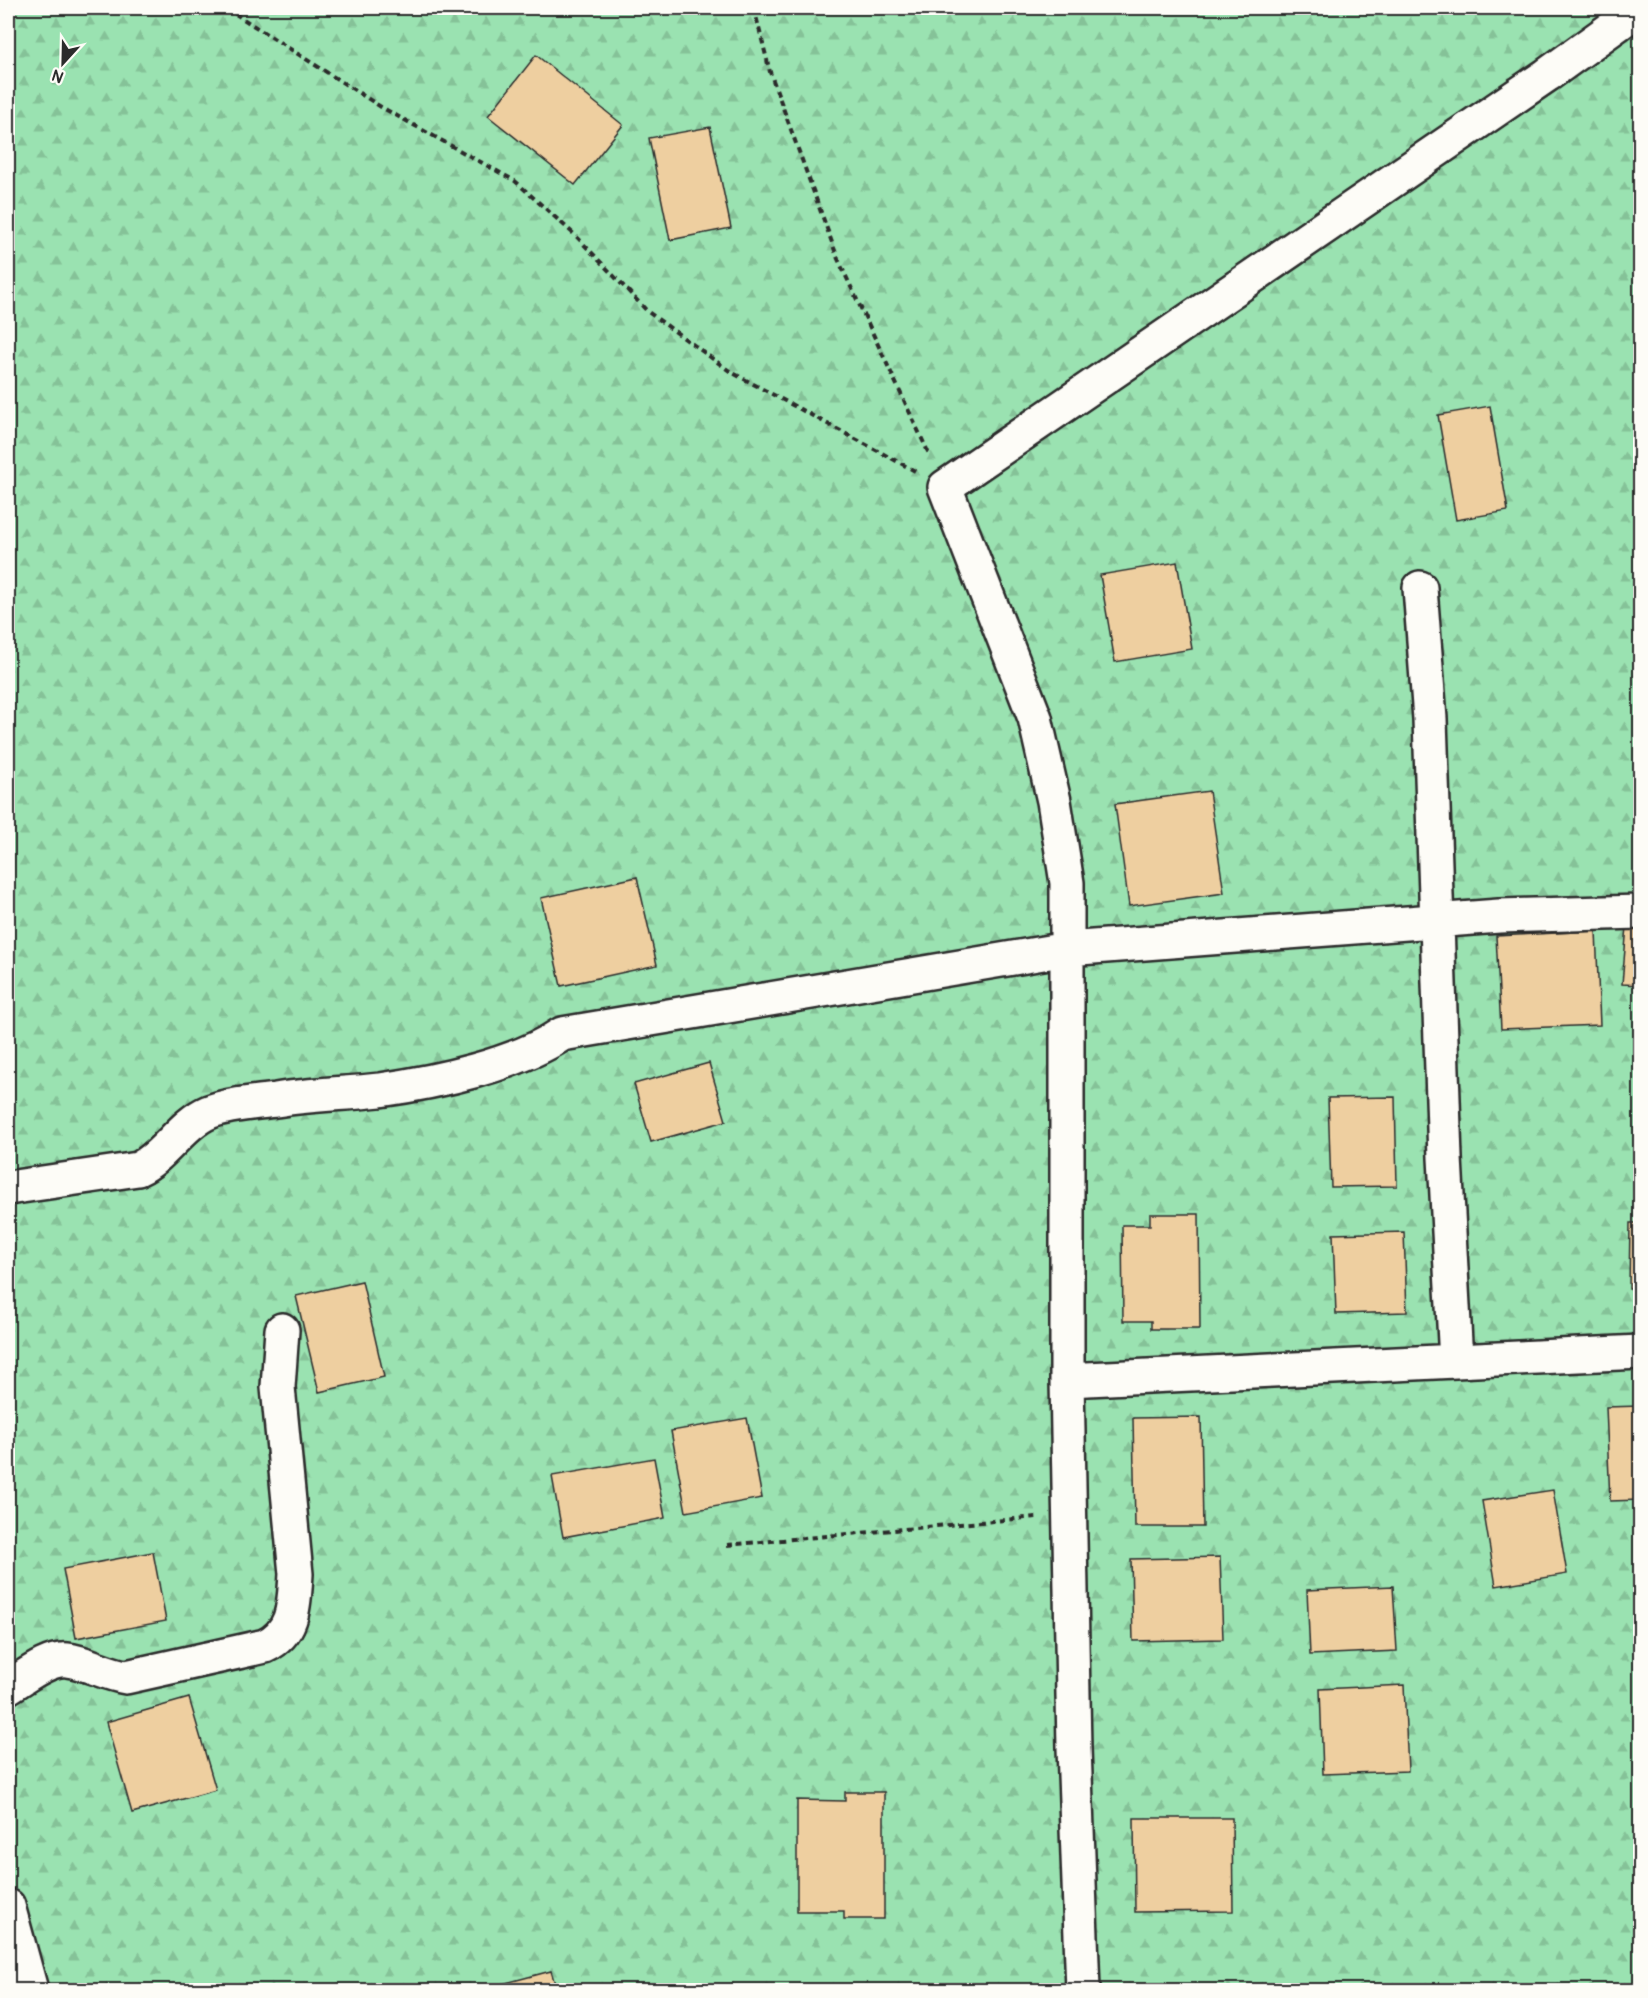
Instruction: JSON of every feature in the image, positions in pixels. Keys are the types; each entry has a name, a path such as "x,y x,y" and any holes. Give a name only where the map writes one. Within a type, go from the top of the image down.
{"street":[{"path":"1083,1990 1074,1748 1067,1380 1068,883 1054,801 1035,718 945,487 1547,75 1641,8"},
{"path":"1420,588 1430,719 1444,1158 1456,1361"},
{"path":"8,1188 138,1169 150,1163 195,1121 207,1113 224,1108 309,1094 381,1089 460,1073 519,1057 544,1046 562,1034 1067,949 1499,916 1641,912"},
{"path":"8,1687 46,1665 66,1660 105,1674 126,1677 265,1646 279,1640 289,1622 294,1603 296,1574 278,1387 282,1330"},
{"path":"1067,1380 1641,1352"},
{"path":"8,1906 31,1990"}],"path":[{"path":"226,8 381,107 515,181 576,236 648,312 731,372 945,487"},
{"path":"754,8 770,72 838,259 945,487"},
{"path":"727,1545 1071,1515"}],"green space":[{"path":"8,8 1640,8 1640,1990 8,1990"}],"building":[{"path":"536,55 623,125 575,185 488,116"},
{"path":"710,127 731,228 670,240 649,138"},
{"path":"1490,406 1508,511 1456,520 1438,415"},
{"path":"1177,562 1192,649 1115,662 1100,575"},
{"path":"1209,791 1224,893 1129,906 1115,804"},
{"path":"637,877 657,965 561,986 541,898"},
{"path":"1627,926 1640,927 1640,985 1622,984"},
{"path":"1596,931 1600,1025 1501,1029 1496,936"},
{"path":"709,1063 726,1121 651,1142 634,1084"},
{"path":"1395,1097 1397,1186 1331,1187 1328,1098"},
{"path":"1150,1214 1199,1214 1200,1329 1151,1329 1151,1321 1123,1321 1122,1225 1150,1225"},
{"path":"1630,1223 1640,1223 1640,1289 1629,1289"},
{"path":"1404,1232 1407,1312 1336,1314 1333,1234"},
{"path":"362,1281 384,1377 319,1392 296,1296"},
{"path":"1640,1406 1640,1500 1610,1501 1606,1407"},
{"path":"1201,1417 1203,1527 1135,1527 1133,1418"},
{"path":"747,1418 762,1498 686,1512 671,1431"},
{"path":"654,1458 665,1518 563,1537 552,1476"},
{"path":"1553,1490 1567,1574 1496,1586 1482,1501"},
{"path":"153,1552 166,1621 76,1638 63,1569"},
{"path":"1220,1557 1223,1639 1133,1641 1131,1559"},
{"path":"1393,1586 1397,1651 1310,1655 1307,1590"},
{"path":"1404,1685 1408,1771 1323,1774 1320,1689"},
{"path":"189,1698 216,1790 132,1813 106,1722"},
{"path":"845,1792 884,1792 884,1919 844,1919 844,1911 797,1911 797,1800 845,1801"},
{"path":"1134,1818 1232,1818 1233,1911 1135,1912"},
{"path":"551,1971 557,1990 479,1990"}]}
